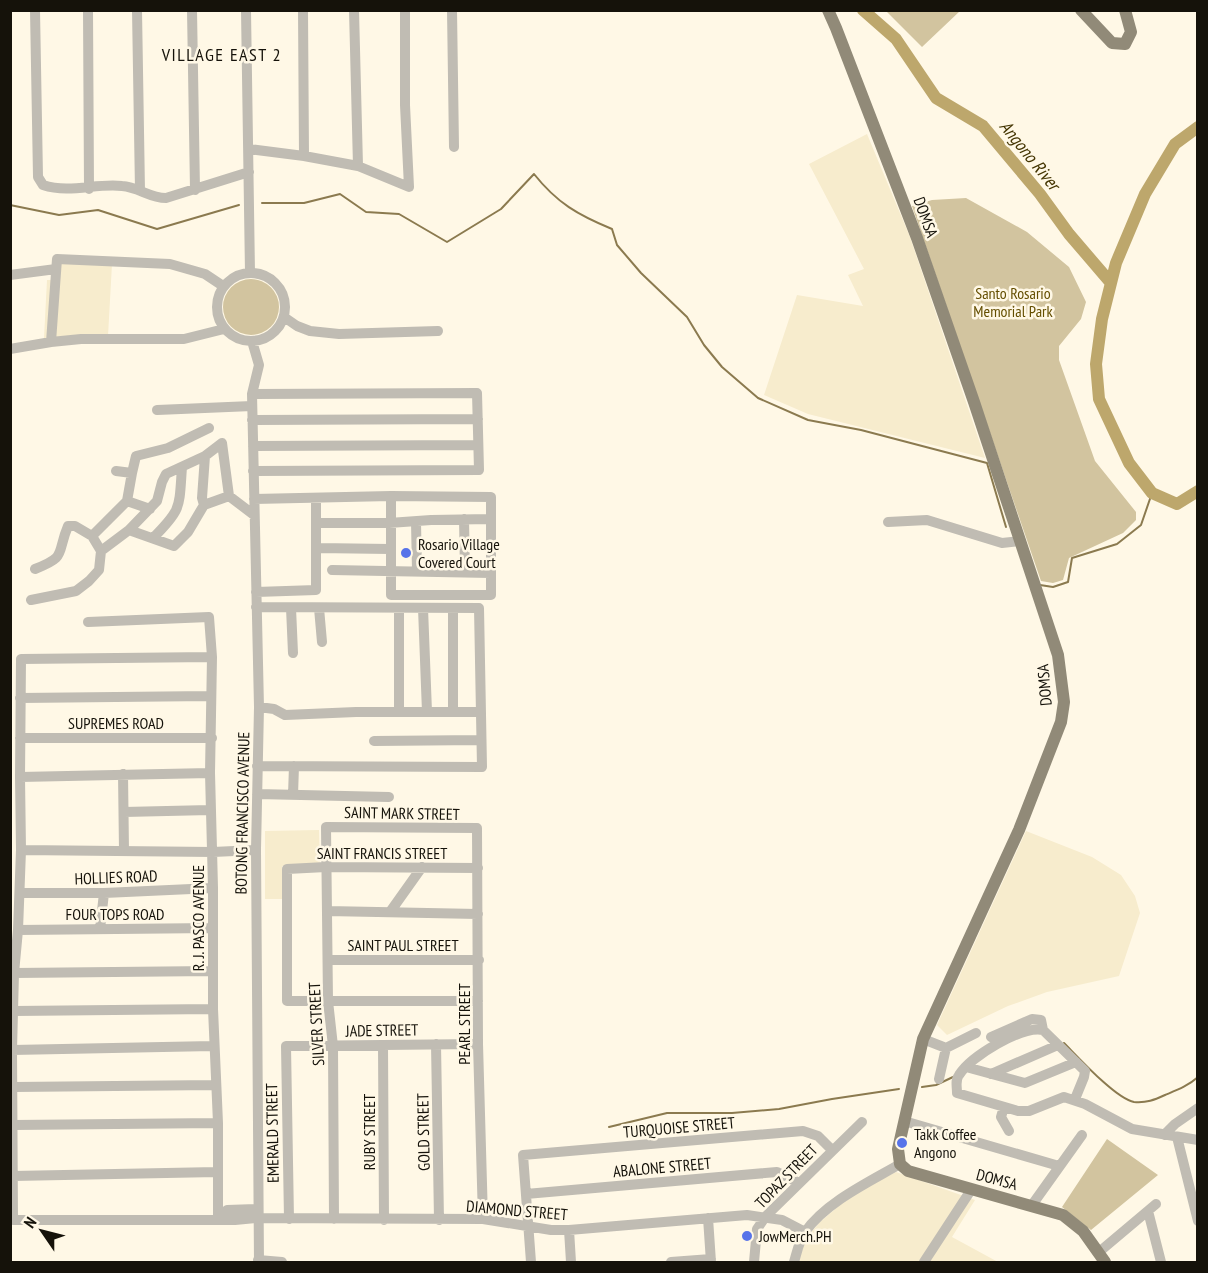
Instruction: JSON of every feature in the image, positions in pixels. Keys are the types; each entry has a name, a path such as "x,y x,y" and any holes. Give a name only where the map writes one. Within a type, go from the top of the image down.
{"main road":[{"name":"DOMSA","path":"828,10 917,238 1058,655 1062,678 1063,711 1019,830 923,1039 903,1121 898,1149 900,1164 908,1171 1063,1215 1083,1231 1102,1257"},
{"path":"1081,10 1112,43 1118,45 1125,44 1131,32 1125,10"}],"street":[{"path":"36,10 38,177 43,185 54,189 119,186 140,191 155,198 166,198 249,172"},
{"path":"88,10 89,189"},
{"path":"138,10 140,191"},
{"path":"192,10 195,190"},
{"path":"246,10 250,273"},
{"path":"303,10 304,156"},
{"path":"354,10 358,166"},
{"path":"249,149 358,166 409,187 405,105 405,10"},
{"path":"452,10 453,147"},
{"path":"51,342 57,260 170,264 205,274 223,286"},
{"path":"10,274 56,270"},
{"path":"250,273 263,274 277,285 285,299 284,316 275,332 264,339 252,341 239,339 224,329 218,315 217,300 223,286 235,277 250,273"},
{"path":"284,316 297,326 310,331 339,334 438,331"},
{"path":"10,350 81,339 184,339 224,329"},
{"name":"BOTONG FRANCISCO AVENUE","path":"252,341 259,364 252,394 259,707 256,850 258,1261"},
{"path":"252,394 477,393 479,470 253,471"},
{"path":"157,410 252,406"},
{"path":"252,420 478,419"},
{"path":"92,536 127,501 136,456 168,448 209,428"},
{"path":"102,551 129,530 157,501 166,474 205,456 222,443 229,496 254,515"},
{"path":"253,446 478,445"},
{"path":"204,505 202,498 205,456"},
{"path":"153,538 174,517 179,506 182,467"},
{"path":"116,471 132,473"},
{"path":"129,530 174,546 188,532 204,505 229,496"},
{"path":"254,499 391,496 491,497 491,595 392,595 389,523 391,496"},
{"path":"256,592 316,590 316,499"},
{"path":"127,501 150,509"},
{"path":"464,519 465,572"},
{"path":"317,523 490,519"},
{"path":"888,522 927,520 1002,543 1020,541"},
{"path":"416,522 417,571"},
{"path":"31,600 76,591 99,570 102,551 92,536 75,526 68,526 55,561 35,569"},
{"path":"317,549 390,549"},
{"path":"332,570 491,573"},
{"path":"256,607 479,608 482,767 257,766"},
{"path":"291,608 292,653"},
{"path":"319,608 321,642"},
{"path":"423,608 427,712"},
{"path":"453,608 453,712"},
{"path":"399,609 399,712"},
{"name":"R. J. PASCO AVENUE","path":"88,622 209,617 212,657 210,810 213,852 213,1046 218,1123 218,1219"},
{"path":"212,657 21,659 21,850 12,1050 13,1176 217,1172"},
{"path":"21,698 211,696"},
{"path":"259,707 274,709 285,715 481,712"},
{"name":"SUPREMES ROAD","path":"20,738 212,738"},
{"path":"374,741 481,740"},
{"path":"293,795 294,765"},
{"path":"20,777 210,772"},
{"path":"123,774 124,851"},
{"path":"257,794 389,797"},
{"path":"124,812 210,810"},
{"name":"SAINT MARK STREET","path":"326,827 477,828"},
{"name":"SILVER STREET","path":"326,827 328,1001 333,1046 334,1219"},
{"name":"PEARL STREET","path":"477,828 478,1044 483,1220"},
{"path":"21,850 213,852 256,850"},
{"path":"390,912 422,867"},
{"name":"SAINT FRANCIS STREET","path":"328,1001 287,1001 286,869 478,868"},
{"name":"HOLLIES ROAD","path":"20,893 104,893 213,888"},
{"path":"100,929 104,893"},
{"path":"327,911 478,915"},
{"name":"FOUR TOPS ROAD","path":"18,930 213,928"},
{"name":"SAINT PAUL STREET","path":"328,960 479,960"},
{"path":"14,973 213,971"},
{"path":"328,1001 478,1001"},
{"path":"14,1011 213,1009"},
{"path":"991,1037 1032,1019 1041,1020 1043,1030 1085,1071 1075,1099"},
{"path":"1043,1030 1031,1029 976,1056 956,1080 957,1093 1018,1111 1029,1111 1064,1097 1075,1099 1132,1129 1197,1140"},
{"path":"923,1039 946,1048 976,1033"},
{"name":"GOLD STREET","path":"436,1044 440,1220"},
{"name":"JADE STREET","path":"286,1046 478,1044"},
{"name":"RUBY STREET","path":"383,1045 384,1220"},
{"path":"991,1074 1058,1045"},
{"path":"12,1050 213,1046"},
{"name":"EMERALD STREET","path":"286,1046 289,1219"},
{"path":"939,1079 946,1048"},
{"path":"966,1067 1025,1083 1076,1062"},
{"path":"14,1087 216,1085"},
{"path":"1004,1107 1001,1117 1009,1131"},
{"path":"1164,1135 1197,1108"},
{"path":"903,1121 1059,1166"},
{"name":"TOPAZ STREET","path":"754,1263 758,1229 766,1216 862,1122"},
{"path":"14,1125 218,1123"},
{"name":"TURQUOISE STREET","path":"526,1194 523,1155 803,1131 818,1136 832,1150"},
{"path":"1032,1205 1082,1135"},
{"path":"1178,1137 1194,1189 1197,1221"},
{"path":"794,1263 805,1232 813,1222 849,1193 900,1164"},
{"name":"ABALONE STREET","path":"526,1194 777,1172 799,1183"},
{"name":"DIAMOND STREET","path":"13,1176 13,1220 218,1219 227,1210 289,1219 483,1220 569,1230 747,1215 782,1220 805,1232"},
{"path":"924,1263 971,1190"},
{"path":"526,1194 531,1263"},
{"path":"1102,1257 1152,1208 1161,1263"},
{"path":"673,1262 711,1261 708,1218"},
{"path":"569,1230 571,1263"},
{"path":"258,1261 282,1263"}],"shaded area":[{"path":"867,134 910,237 985,458 808,414 764,395 797,295 863,306 848,275 864,269 809,164"},
{"path":"59,263 112,264 108,336 44,338 47,280 58,280"},
{"path":"319,830 320,865 282,866 282,899 265,899 265,831"},
{"path":"1026,831 1092,857 1121,875 1135,896 1140,913 1119,976 1047,992 1008,1006 947,1035 937,1025"},
{"path":"896,1172 975,1200 952,1237 998,1262 798,1262 805,1240 820,1222 854,1193"}],"green space":[{"path":"886,11 960,11 922,47"},
{"name":"Santo Rosario Memorial Park","path":"966,198 1027,232 1069,267 1086,302 1081,319 1059,346 1059,360 1095,461 1136,512 1136,520 1123,533 1069,558 1063,580 1053,583 1041,581 912,206 932,200"},
{"path":"251,279 262,281 271,287 277,296 279,307 277,318 271,327 262,333 251,335 240,333 231,327 225,318 223,307 225,296 231,287 240,281"},
{"path":"1107,1139 1158,1175 1091,1230 1062,1207"}],"waterway":[{"name":"Angono River","path":"863,10 896,39 936,98 983,126 1111,283"},
{"name":"Angono River","path":"1198,127 1175,144 1145,194 1116,263 1102,319 1096,364 1099,399 1129,463 1152,493 1177,504 1198,491"},
{"path":"262,203 304,203 340,194 366,212 399,214 447,242 501,209 534,174 551,193 569,207 612,229 617,245 641,273 687,317 704,345 722,367 758,398 808,420 861,430 987,463 1006,527"},
{"path":"10,205 59,215 98,210 157,229 239,205"},
{"path":"1040,585 1053,587 1068,582 1072,558 1117,544 1141,525 1152,493"},
{"path":"1064,1043 1108,1086 1134,1102 1147,1102 1182,1088 1198,1077"},
{"path":"922,1087 936,1085 953,1077"},
{"path":"609,1127 667,1113 732,1113 779,1109 899,1089"}],"place":[{"name":"Rosario Village Covered Court","path":"406,553"},
{"name":"Takk Coffee Angono","path":"902,1143"},
{"name":"JowMerch.PH","path":"747,1236"}],"district":[{"name":"VILLAGE EAST 2","path":"222,54"}]}
